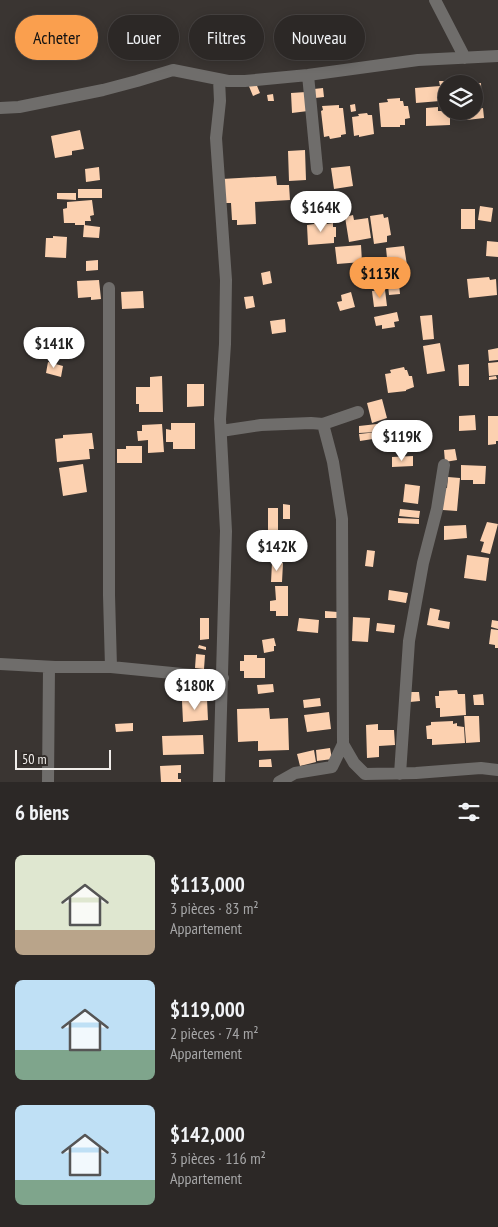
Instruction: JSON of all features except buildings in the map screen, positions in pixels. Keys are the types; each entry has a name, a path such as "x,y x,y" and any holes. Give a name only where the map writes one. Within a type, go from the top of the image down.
{"street":[{"path":"435,0 465,58"},
{"path":"0,108 19,107 103,90 173,70 219,79 245,81 308,75 418,60 498,56"},
{"path":"308,75 317,169"},
{"path":"219,79 220,102 216,138 226,280 225,344 220,431 226,514 219,782"},
{"path":"109,288 109,595 111,667"},
{"path":"220,431 261,425 311,422 323,424 358,412"},
{"path":"279,782 295,773 332,767 343,744 342,519 333,462 323,424"},
{"path":"400,774 409,641 423,562 437,509 444,464"},
{"path":"0,664 49,667 111,667 223,678"},
{"path":"48,782 49,667"},
{"path":"343,744 354,763 365,774 400,774 482,768 498,770"}]}
